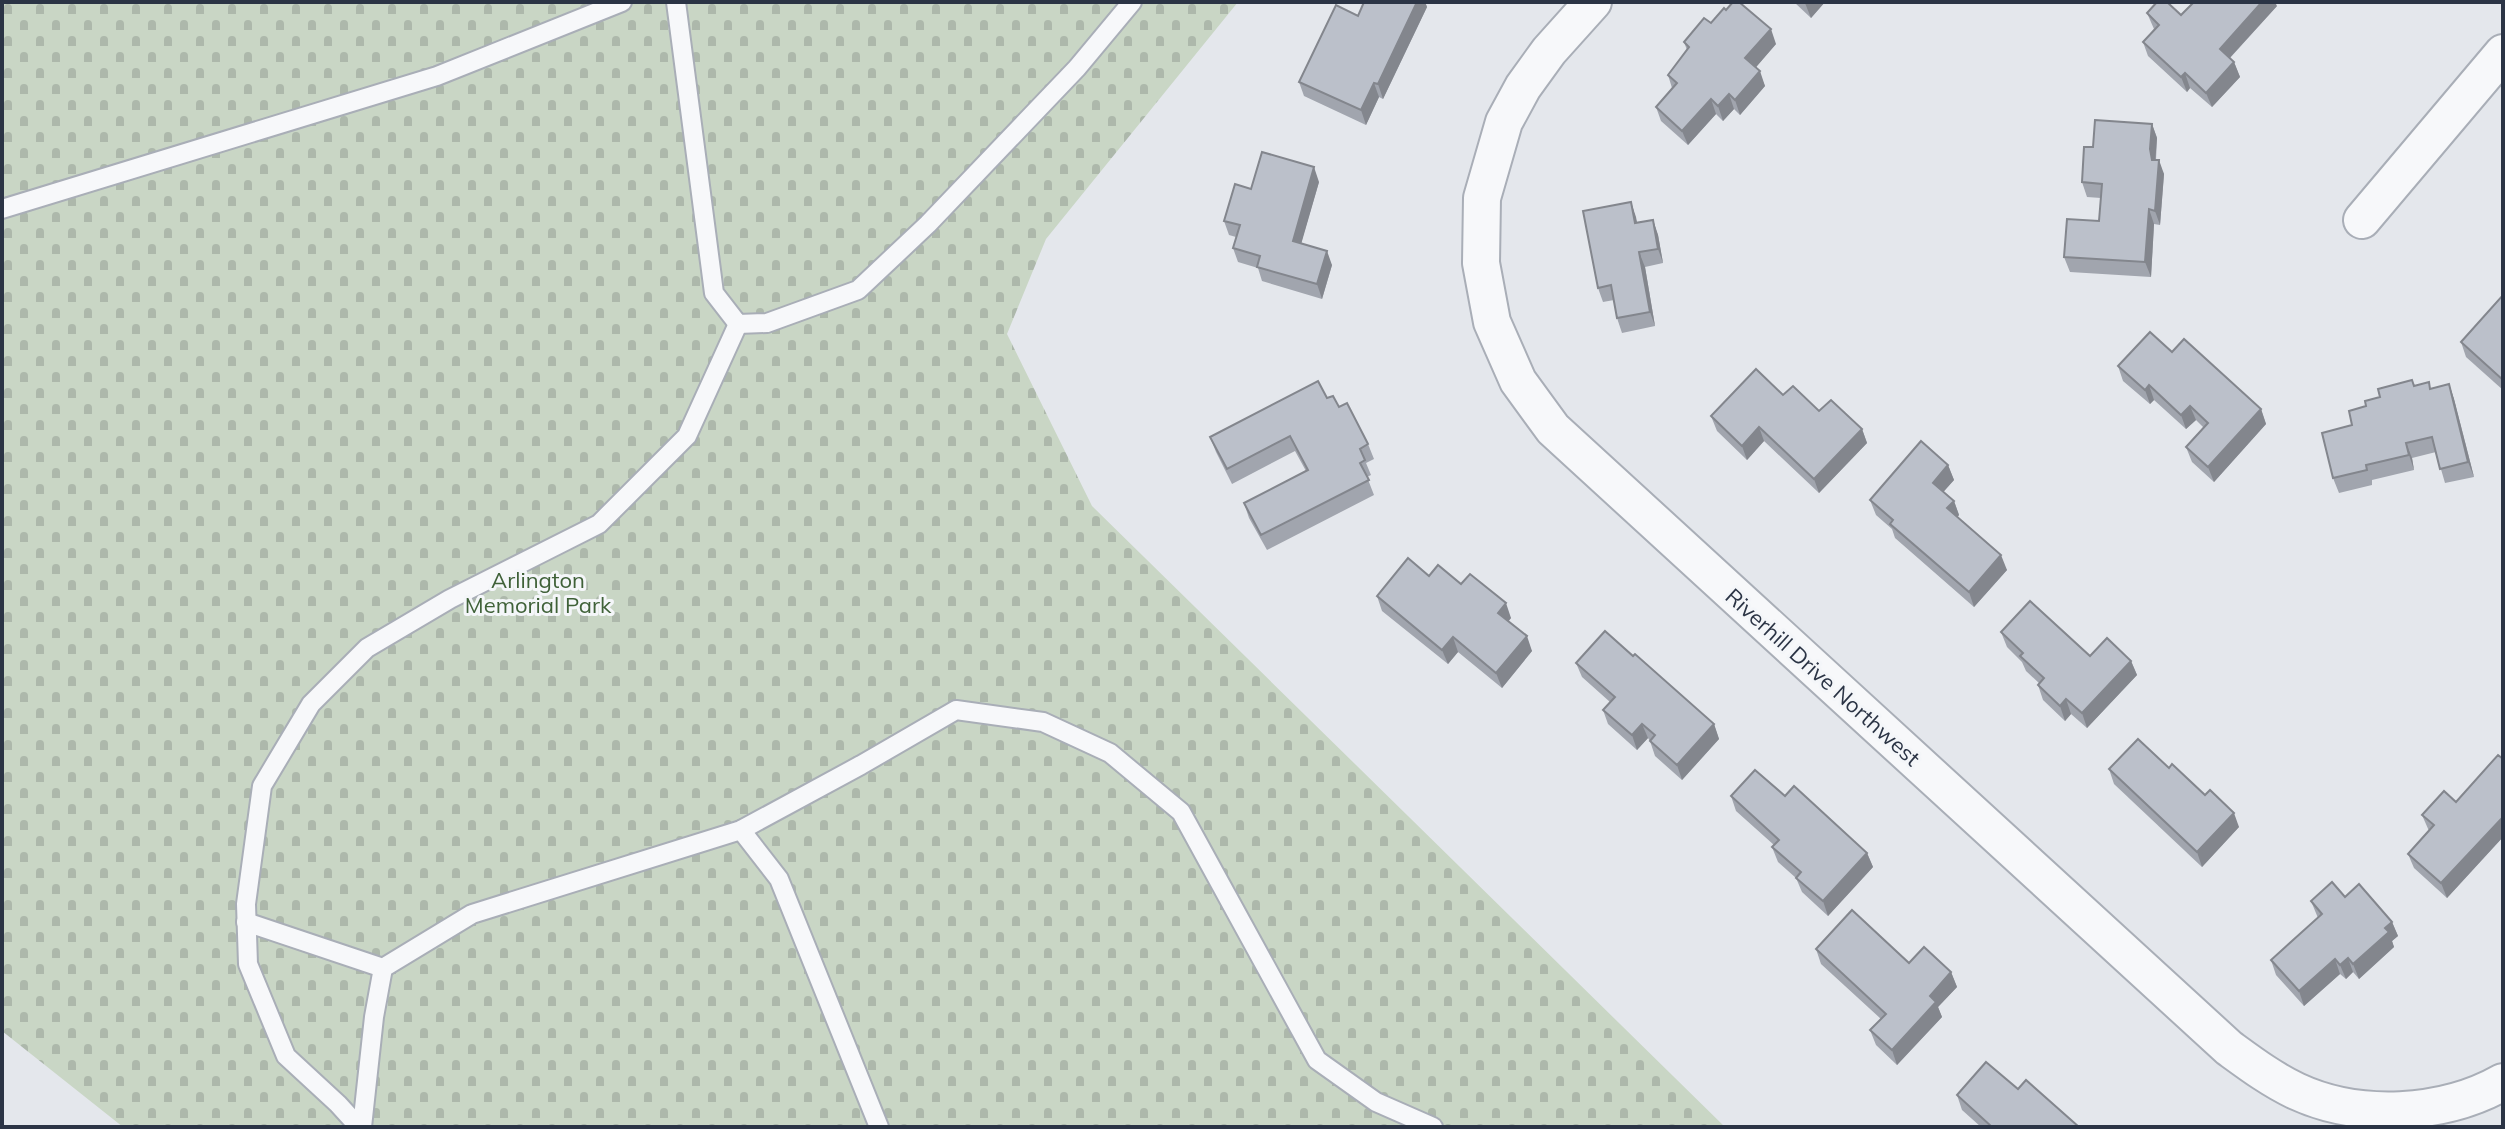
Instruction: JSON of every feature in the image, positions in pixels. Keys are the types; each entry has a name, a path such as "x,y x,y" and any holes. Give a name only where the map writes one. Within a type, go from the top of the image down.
{"street":[{"name":"Riverhill Drive Northwest","path":"1593,2 1549,51 1523,87 1504,122 1482,198 1481,263 1492,322 1518,381 1553,429 2229,1048 2262,1073 2298,1092 2338,1105 2379,1110 2421,1108 2461,1100 2503,1082"},
{"path":"2362,220 2503,53"}],"lane":[{"path":"2,209 437,76 622,2"},
{"path":"676,2 714,293 738,324"},
{"path":"738,324 767,323 858,290 928,224 1077,68 1132,2"},
{"path":"360,1127 286,1056 248,964 246,904 262,786 311,704 367,648 450,599 599,524 687,436 738,324"},
{"path":"360,1127 383,968 472,914 741,830 956,710 1043,722 1110,753 1181,812 1317,1060 1376,1102 1433,1127"},
{"path":"741,830 779,879 879,1127"},
{"path":"246,922 383,968"}],"green space":[{"name":"Arlington Memorial Park","path":"2,2 1238,2 1046,239 1007,334 1092,506 1725,1127 123,1127 2,1031"}],"building":[{"path":"1364,2 1417,2 1378,84 1374,83 1361,110 1299,82 1336,5 1358,16"},
{"path":"1733,2 1739,2 1771,29 1745,58 1760,71 1735,100 1729,94 1718,106 1711,99 1682,131 1656,107 1677,83 1668,75 1689,47 1684,42 1704,18 1711,23"},
{"path":"2157,2 2167,2 2181,15 2194,2 2262,2 2220,49 2234,62 2206,93 2185,73 2181,77 2143,42 2159,25 2147,13"},
{"path":"2095,120 2152,124 2152,160 2159,160 2155,211 2149,209 2145,262 2064,257 2067,219 2099,221 2102,184 2082,182 2084,147 2093,147"},
{"path":"1262,152 1314,167 1293,241 1327,251 1317,284 1257,267 1260,256 1233,248 1240,225 1224,221 1235,184 1251,189"},
{"path":"1631,202 1635,223 1653,220 1658,249 1639,252 1650,312 1617,318 1611,285 1598,288 1583,211"},
{"path":"2503,295 2503,380 2461,342"},
{"path":"2150,332 2172,352 2184,339 2261,409 2208,467 2186,447 2208,423 2190,406 2181,415 2149,385 2145,390 2118,366"},
{"path":"1756,369 1783,395 1793,386 1819,411 1831,400 1862,429 1814,479 1759,427 1742,446 1711,416"},
{"path":"2412,380 2414,386 2429,382 2430,389 2449,384 2468,462 2440,469 2432,437 2406,443 2409,455 2366,465 2367,470 2333,478 2322,433 2352,425 2349,411 2366,406 2365,401 2380,397 2378,389"},
{"path":"1318,381 1327,398 1333,396 1339,407 1347,403 1368,444 1360,449 1365,460 1360,463 1369,480 1261,535 1244,503 1308,470 1290,436 1227,469 1210,437"},
{"path":"1921,441 1948,465 1933,483 1954,501 1947,508 2001,555 1969,592 1890,524 1893,520 1870,500"},
{"path":"1408,558 1429,576 1438,565 1461,584 1470,574 1506,603 1498,613 1527,636 1496,673 1453,637 1442,650 1377,596"},
{"path":"2030,601 2090,656 2107,638 2131,661 2082,713 2066,699 2060,706 2038,685 2044,678 2020,656 2023,653 2001,632"},
{"path":"1605,631 1714,724 1677,765 1650,741 1655,735 1642,724 1632,735 1603,710 1615,697 1576,663"},
{"path":"2138,739 2169,768 2172,764 2205,795 2210,790 2234,813 2197,852 2109,769"},
{"path":"2498,755 2503,759 2503,817 2441,883 2408,854 2434,825 2422,815 2444,791 2456,802"},
{"path":"1755,770 1785,796 1794,786 1867,853 1823,901 1796,878 1801,872 1772,847 1779,840 1731,796"},
{"path":"2332,882 2345,897 2359,884 2392,922 2385,928 2389,932 2353,964 2348,958 2340,965 2335,959 2299,991 2271,960 2322,914 2311,901"},
{"path":"1852,910 1909,963 1924,947 1951,972 1930,996 1936,1002 1892,1050 1870,1030 1886,1014 1816,949"},
{"path":"1986,1062 2018,1089 2026,1080 2079,1127 1992,1127 1957,1095"}]}
